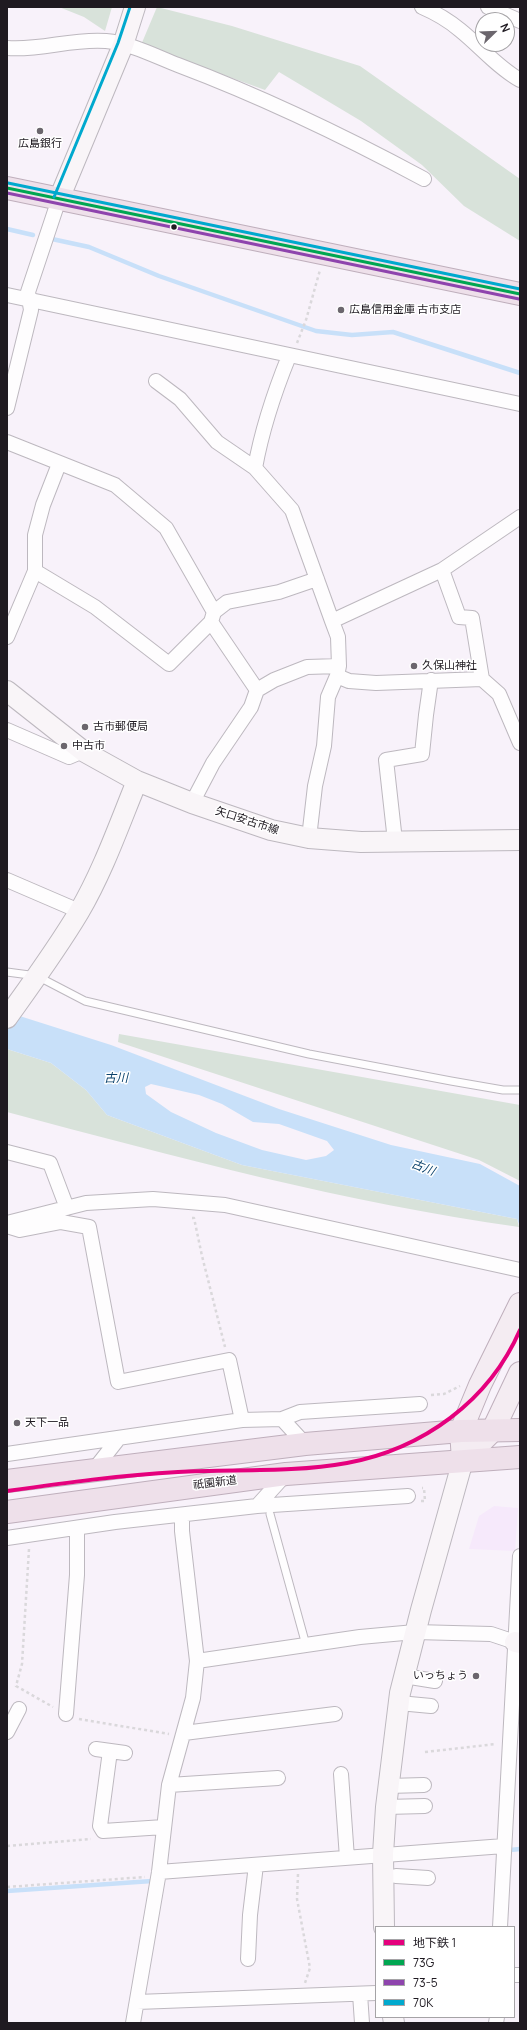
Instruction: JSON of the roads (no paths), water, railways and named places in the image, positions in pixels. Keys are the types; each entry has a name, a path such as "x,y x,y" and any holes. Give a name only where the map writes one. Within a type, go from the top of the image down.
{"highway":[{"path":"7,188 520,294"},
{"path":"7,1481 305,1444 461,1431 520,1430"},
{"name":"祇園新道","path":"7,1512 286,1474 520,1457"}],"main road":[{"path":"463,1460 461,1431 480,1385 520,1304"},
{"path":"463,1460 493,1430 520,1373"}],"street":[{"path":"7,408 31,310 28,292 59,199 123,45 135,7"},
{"path":"422,7 442,11 460,30 509,74 520,80"},
{"path":"488,7 520,21"},
{"path":"7,48 91,40 108,41 123,45 229,84 352,140 424,179"},
{"path":"7,295 520,404"},
{"path":"255,468 260,439 277,386 289,356"},
{"path":"156,381 180,399 217,442 255,468 292,510 338,637 338,671 328,697 324,746 315,786 309,838"},
{"path":"7,442 59,464 115,485 166,528 212,617 257,690"},
{"path":"7,637 35,571 35,535 43,505 59,464"},
{"path":"332,621 442,570 520,517"},
{"path":"442,570 459,617 472,618 482,679 499,694 517,725 520,743"},
{"path":"35,571 95,607 169,664 227,602 279,592 317,579"},
{"path":"192,803 213,763 251,707 257,690 274,680 307,667 338,671 349,681 376,683 482,679"},
{"path":"396,841 386,760 422,754 431,680"},
{"name":"矢口安古市線","path":"7,691 83,751 137,781 192,803 271,830 309,838 361,842 520,840"},
{"path":"7,730 69,757 83,751"},
{"path":"7,1018 79,911 110,846 137,781"},
{"path":"7,880 79,911"},
{"path":"7,1152 50,1163 67,1208"},
{"path":"7,1224 86,1203 153,1199 225,1205 520,1270"},
{"path":"7,1224 20,1230 61,1222 89,1227 118,1382 229,1360 242,1420"},
{"path":"7,1454 242,1420 282,1419 300,1412 420,1404"},
{"path":"282,1419 305,1444"},
{"path":"93,1471 119,1438"},
{"path":"384,1926 383,1854 386,1806 399,1703 404,1676 463,1460"},
{"path":"257,1506 286,1474"},
{"path":"7,1538 115,1522 257,1506 408,1496"},
{"path":"96,1499 115,1522"},
{"path":"133,2023 158,1874 168,1785 193,1698 196,1661 182,1530 182,1515"},
{"path":"66,1714 77,1575 77,1528"},
{"path":"500,1926 517,1643 520,1556"},
{"path":"196,1661 306,1645 416,1632 491,1634 517,1643"},
{"path":"404,1676 435,1680"},
{"path":"399,1703 431,1706"},
{"path":"184,1733 335,1714"},
{"path":"125,1753 103,1750 100,1826 103,1831 164,1827"},
{"path":"341,1774 347,1858"},
{"path":"168,1785 278,1778"},
{"path":"388,1786 424,1785"},
{"path":"386,1806 425,1806"},
{"path":"158,1874 383,1854 504,1846"},
{"path":"248,1959 250,1915 256,1865"},
{"path":"396,1876 428,1878"},
{"path":"137,2002 375,1993"},
{"path":"360,1994 362,2023"}],"lane":[{"path":"7,972 34,980 85,1001 309,1054 503,1090 520,1090"},
{"path":"270,1514 306,1645"}],"water":[{"name":"古川","path":"7,1012 111,1045 279,1109 391,1145 480,1164 520,1186 520,1227 517,1219 242,1165 107,1115 86,1090 51,1063 7,1049","holes":["151,1084 199,1095 222,1104 253,1122 279,1124 327,1141 334,1150 326,1156 306,1160 262,1150 216,1133 171,1112 146,1094 145,1087"]}],"waterway":[{"path":"7,229 33,235"},
{"path":"52,239 89,247 159,276 316,331 352,335 393,332 520,373"},
{"path":"510,1850 520,1849"},
{"path":"7,1891 152,1881"}],"metro line":[{"name":"1","path":"7,1491 157,1473 305,1468 347,1463 375,1456 402,1446 427,1433 450,1418 472,1400 491,1379 507,1356 520,1330"}],"place":[{"name":"広島銀行","path":"40,131"},
{"name":"広島信用金庫 古市支店","path":"341,310"},
{"name":"久保山神社","path":"414,666"},
{"name":"古市郵便局","path":"85,727"},
{"name":"中古市","path":"64,746"},
{"name":"天下一品","path":"17,1423"},
{"name":"いっちょう","path":"476,1676"}]}
